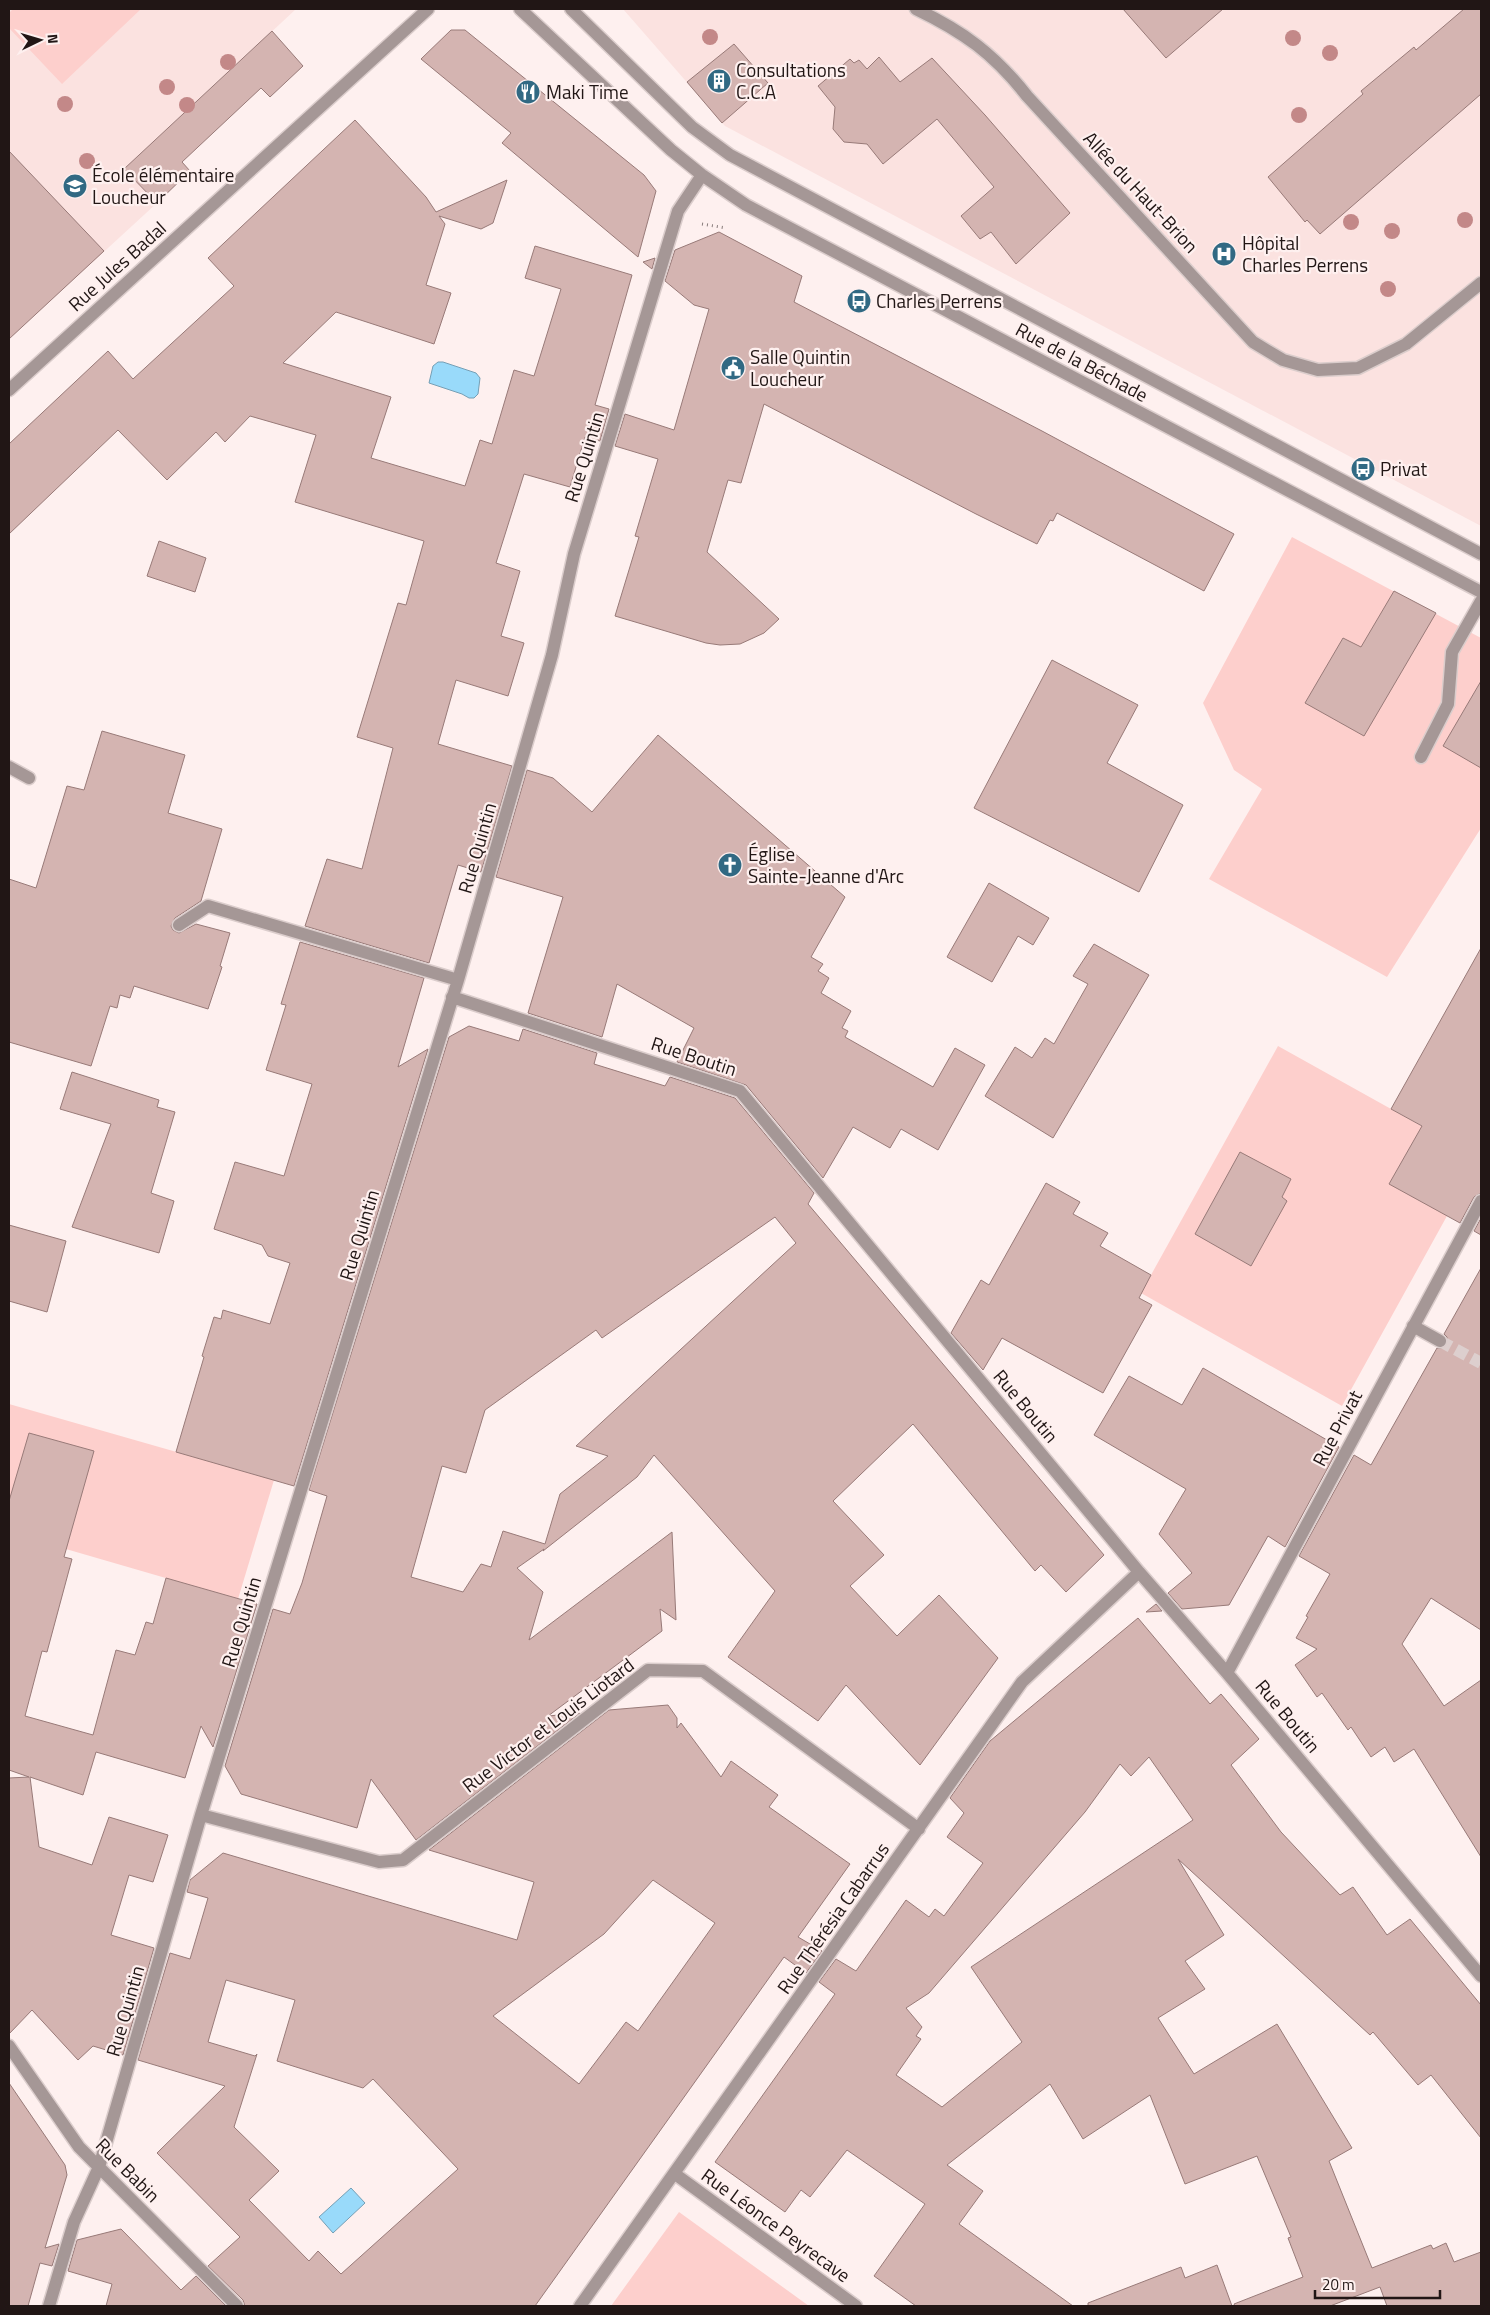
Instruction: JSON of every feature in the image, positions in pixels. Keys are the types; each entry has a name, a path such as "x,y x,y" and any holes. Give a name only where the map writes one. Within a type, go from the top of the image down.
{"street":[{"name":"Rue Jules Badal","path":"9,390 428,9"},
{"name":"Rue de la Béchade","path":"521,9 671,150 702,176 754,210 1481,592"},
{"path":"571,9 692,127 730,155 1481,554"},
{"name":"Allée du Haut-Brion","path":"916,9 941,21 974,42 1006,69 1027,96 1253,342 1283,360 1318,370 1358,368 1406,344 1481,283"},
{"name":"Rue Quintin","path":"49,2306 74,2222 99,2168 201,1815 458,980 552,656 574,554 675,220 678,211 702,176"},
{"path":"1421,757 1448,704 1452,652 1481,601"},
{"path":"9,766 29,778"},
{"path":"179,925 208,906 458,980"},
{"name":"Rue Boutin","path":"452,997 740,1090 1140,1572 1227,1672 1481,1976"},
{"name":"Rue Privat","path":"1227,1672 1481,1202"},
{"path":"1413,1326 1440,1341"},
{"name":"Rue Thérésia Cabarrus","path":"580,2306 1022,1682 1140,1572"},
{"name":"Rue Victor et Louis Liotard","path":"201,1815 379,1862 403,1860 648,1670 703,1671 919,1829"},
{"name":"Rue Babin","path":"9,2046 79,2147 237,2306"},
{"name":"Rue Léonce Peyrecave","path":"675,2174 856,2306"}],"shaded area":[{"name":"École élémentaire Loucheur","path":"9,9 296,9 125,169 157,203 9,339"},
{"path":"13,9 141,9 62,84 9,28 9,13"},
{"name":"Hôpital Charles Perrens","path":"623,9 1481,9 1481,526 725,126"},
{"path":"1292,537 1481,638 1481,828 1387,977 1209,879 1262,789 1234,770 1203,703"},
{"path":"1278,1046 1479,1158 1342,1406 1141,1293"},
{"path":"9,1404 274,1480 238,1599 59,1547 42,1601 9,1592"},
{"path":"679,2212 809,2306 611,2306"}],"water":[{"path":"438,362 476,373 480,378 478,394 474,398 469,398 429,383 433,366"},
{"path":"351,2188 365,2203 333,2233 319,2217"}],"building":[{"path":"1123,9 1223,9 1166,58"},
{"path":"1464,9 1481,9 1481,94 1320,234 1307,220 1305,222 1268,177 1363,94 1361,91 1414,47 1416,50"},
{"path":"451,30 465,30 644,175 656,191 638,257 502,143 511,133 421,59"},
{"path":"272,31 303,66 270,97 261,88 182,162 190,171 157,203 124,169"},
{"name":"Consultations C.C.A","path":"734,44 768,83 722,123 687,82"},
{"path":"879,57 900,82 932,58 985,115 1070,213 1016,264 991,232 980,239 961,216 994,187 937,119 883,164 867,144 844,142 833,129 835,107 818,86 850,59 854,63 859,60 867,69"},
{"path":"355,120 426,197 436,212 507,180 493,223 481,229 439,216 445,224 426,285 451,293 434,344 336,312 283,363 391,397 371,458 465,486 480,440 492,444 514,370 534,376 561,289 525,278 535,246 632,275 595,405 609,409 600,441 585,437 570,487 524,474 496,563 520,571 501,636 524,643 508,696 456,680 438,744 512,766 481,872 458,865 429,963 305,926 327,859 362,869 393,748 357,737 398,603 406,605 424,541 295,502 316,435 250,416 225,442 216,432 167,480 118,430 9,534 9,444 108,351 133,379 234,286 208,258"},
{"path":"9,151 104,251 9,339"},
{"path":"719,232 802,276 794,302 1042,431 1234,534 1204,591 1057,513 1053,521 1050,520 1037,544 764,404 741,483 728,480 707,552 779,619 764,633 740,644 720,645 706,643 615,616 639,537 635,536 658,459 615,446 625,414 674,430 709,309 694,305 665,281 675,250"},
{"path":"655,258 652,269 643,262"},
{"path":"159,541 206,558 195,592 147,576"},
{"path":"1394,591 1436,613 1364,736 1305,703 1343,638 1361,647"},
{"path":"1052,660 1138,705 1107,763 1183,805 1139,892 974,808"},
{"path":"1481,681 1481,768 1443,746"},
{"path":"102,731 185,755 168,813 222,829 201,901 175,918 171,926 173,930 179,933 196,924 230,933 220,966 222,967 208,1009 134,986 130,998 120,995 117,1008 110,1006 91,1066 9,1042 9,879 36,888 67,786 84,790"},
{"path":"658,735 845,897 811,957 823,964 818,971 829,978 821,993 851,1011 842,1028 848,1031 845,1037 933,1087 955,1048 985,1065 938,1150 901,1129 890,1148 853,1127 823,1178 746,1085 677,1062 694,1028 617,984 602,1037 528,1013 563,897 496,877 527,770 553,778 592,812"},
{"path":"989,883 1049,918 1033,945 1018,936 992,982 947,957"},
{"path":"300,942 424,978 398,1067 428,1049 294,1486 176,1452 214,1317 221,1319 223,1310 270,1324 290,1263 268,1256 262,1245 214,1229 235,1162 284,1176 312,1084 266,1070 286,1005 281,1004"},
{"path":"1094,944 1149,975 1053,1138 985,1096 1015,1047 1032,1058 1045,1038 1054,1044 1088,984 1073,976"},
{"path":"1481,948 1481,1193 1474,1197 1460,1223 1389,1184 1422,1126 1391,1109"},
{"path":"469,1026 519,1041 523,1029 597,1053 594,1064 665,1086 670,1077 735,1098 814,1193 808,1204 1104,1555 1066,1592 1041,1565 1035,1571 913,1424 833,1501 884,1555 850,1586 897,1636 939,1595 998,1658 920,1765 846,1685 818,1721 728,1657 775,1591 654,1455 637,1477 543,1551 544,1549 517,1568 543,1592 529,1640 672,1532 676,1620 660,1609 662,1631 548,1716 580,1713 416,1840 371,1779 357,1828 241,1794 225,1766 273,1609 290,1614 302,1583 327,1496 309,1490 449,1037","holes":["775,1217 796,1243 576,1446 608,1456 560,1494 545,1544 503,1531 491,1567 481,1564 463,1592 411,1577 442,1466 466,1473 485,1410 596,1330 602,1338"]},
{"path":"72,1072 159,1100 157,1107 175,1112 151,1193 174,1201 159,1253 72,1227 111,1124 60,1109"},
{"path":"1240,1152 1291,1179 1282,1197 1287,1201 1251,1266 1195,1234"},
{"path":"1046,1183 1080,1202 1073,1214 1108,1233 1100,1246 1151,1275 1139,1298 1152,1305 1103,1393 1002,1338 983,1370 951,1333 981,1280 989,1285"},
{"path":"1481,1218 1481,1235 1474,1231"},
{"path":"9,1225 66,1241 47,1312 9,1301"},
{"path":"1481,1268 1481,1630 1431,1598 1402,1644 1444,1706 1481,1680 1481,1857 1414,1749 1394,1762 1385,1747 1371,1757 1351,1727 1348,1730 1322,1693 1317,1697 1295,1665 1317,1649 1296,1638 1330,1574 1299,1556 1354,1455 1371,1465 1437,1348 1444,1348 1447,1344 1447,1337 1444,1334"},
{"path":"1203,1368 1339,1447 1285,1547 1268,1536 1229,1605 1182,1609 1168,1593 1192,1573 1159,1534 1186,1489 1094,1435 1129,1376 1182,1405"},
{"path":"29,1433 94,1451 64,1557 72,1559 47,1652 42,1651 25,1716 93,1735 116,1650 135,1655 146,1622 153,1624 166,1578 257,1604 213,1747 201,1726 185,1778 96,1752 83,1795 30,1777 39,1847 92,1865 109,1817 168,1835 153,1882 129,1875 111,1935 154,1948 123,2055 93,2046 78,2060 32,2010 9,2034 9,1778 29,1777 9,1770 9,1501"},
{"path":"1156,1604 1162,1611 1146,1612"},
{"path":"1138,1618 1210,1704 1221,1694 1259,1739 1231,1765 1281,1832 1340,1895 1353,1887 1387,1935 1410,1919 1481,2005 1481,2138 1431,2075 1418,2085 1373,2032 1370,2035 1178,1859 1224,1935 1185,1961 1205,1989 1158,2018 1194,2074 1277,2024 1352,2148 1329,2161 1372,2268 1431,2245 1433,2249 1446,2243 1454,2262 1481,2252 1481,2306 1387,2306 1380,2287 1330,2306 1235,2306 1234,2304 1303,2277 1288,2238 1291,2237 1257,2156 1185,2184 1150,2095 1083,2139 1050,2084 947,2165 983,2191 959,2224 1073,2306 916,2306 874,2276 925,2204 847,2150 810,2197 801,2190 785,2212 715,2162 835,1994 819,1982 836,1959 856,1971 906,1900 929,1917 935,1909 944,1916 983,1863 947,1837 964,1813 950,1798 990,1741","holes":["1149,1757 1193,1820 971,1967 1022,2042 942,2107 896,2075 921,2039 916,2036 922,2027 906,2008 929,1993 1085,1812 1120,1764 1131,1776"]},
{"path":"668,1705 677,1718 677,1728 681,1723 721,1777 731,1761 778,1795 769,1807 850,1864 798,1937 822,1951 806,1973 784,1957 535,2306 245,2306 243,2300 208,2266 240,2237 157,2153 225,2086 138,2060 170,1953 190,1959 208,1898 187,1892 190,1880 223,1853 517,1940 534,1882 429,1850 609,1710","holes":["653,1880 715,1923 638,2031 626,2022 579,2084 493,2016 604,1934","226,1980 295,2000 277,2061 363,2088 373,2079 458,2169 341,2274 318,2251 309,2261 249,2200 279,2171 234,2127 257,2054 255,2056 208,2042"]},
{"path":"9,2083 65,2165 67,2175 45,2248 59,2244 52,2266 40,2263 28,2306 9,2306"},
{"path":"121,2229 181,2290 196,2276 226,2306 106,2306 112,2284 68,2271 77,2240"},
{"path":"1217,2265 1232,2306 1088,2306 1088,2303 1181,2267 1185,2278"}],"tunnel":[{"path":"1440,1341 1481,1363"}],"place":[{"name":"Consultations C.C.A","path":"719,81"},
{"name":"Maki Time","path":"528,92"},
{"name":"École élémentaire Loucheur","path":"75,186"},
{"name":"Hôpital Charles Perrens","path":"1224,254"},
{"name":"Charles Perrens","path":"859,301"},
{"name":"Salle Quintin Loucheur","path":"733,368"},
{"name":"Privat","path":"1363,469"},
{"name":"Église Sainte-Jeanne d'Arc","path":"730,865"}]}
